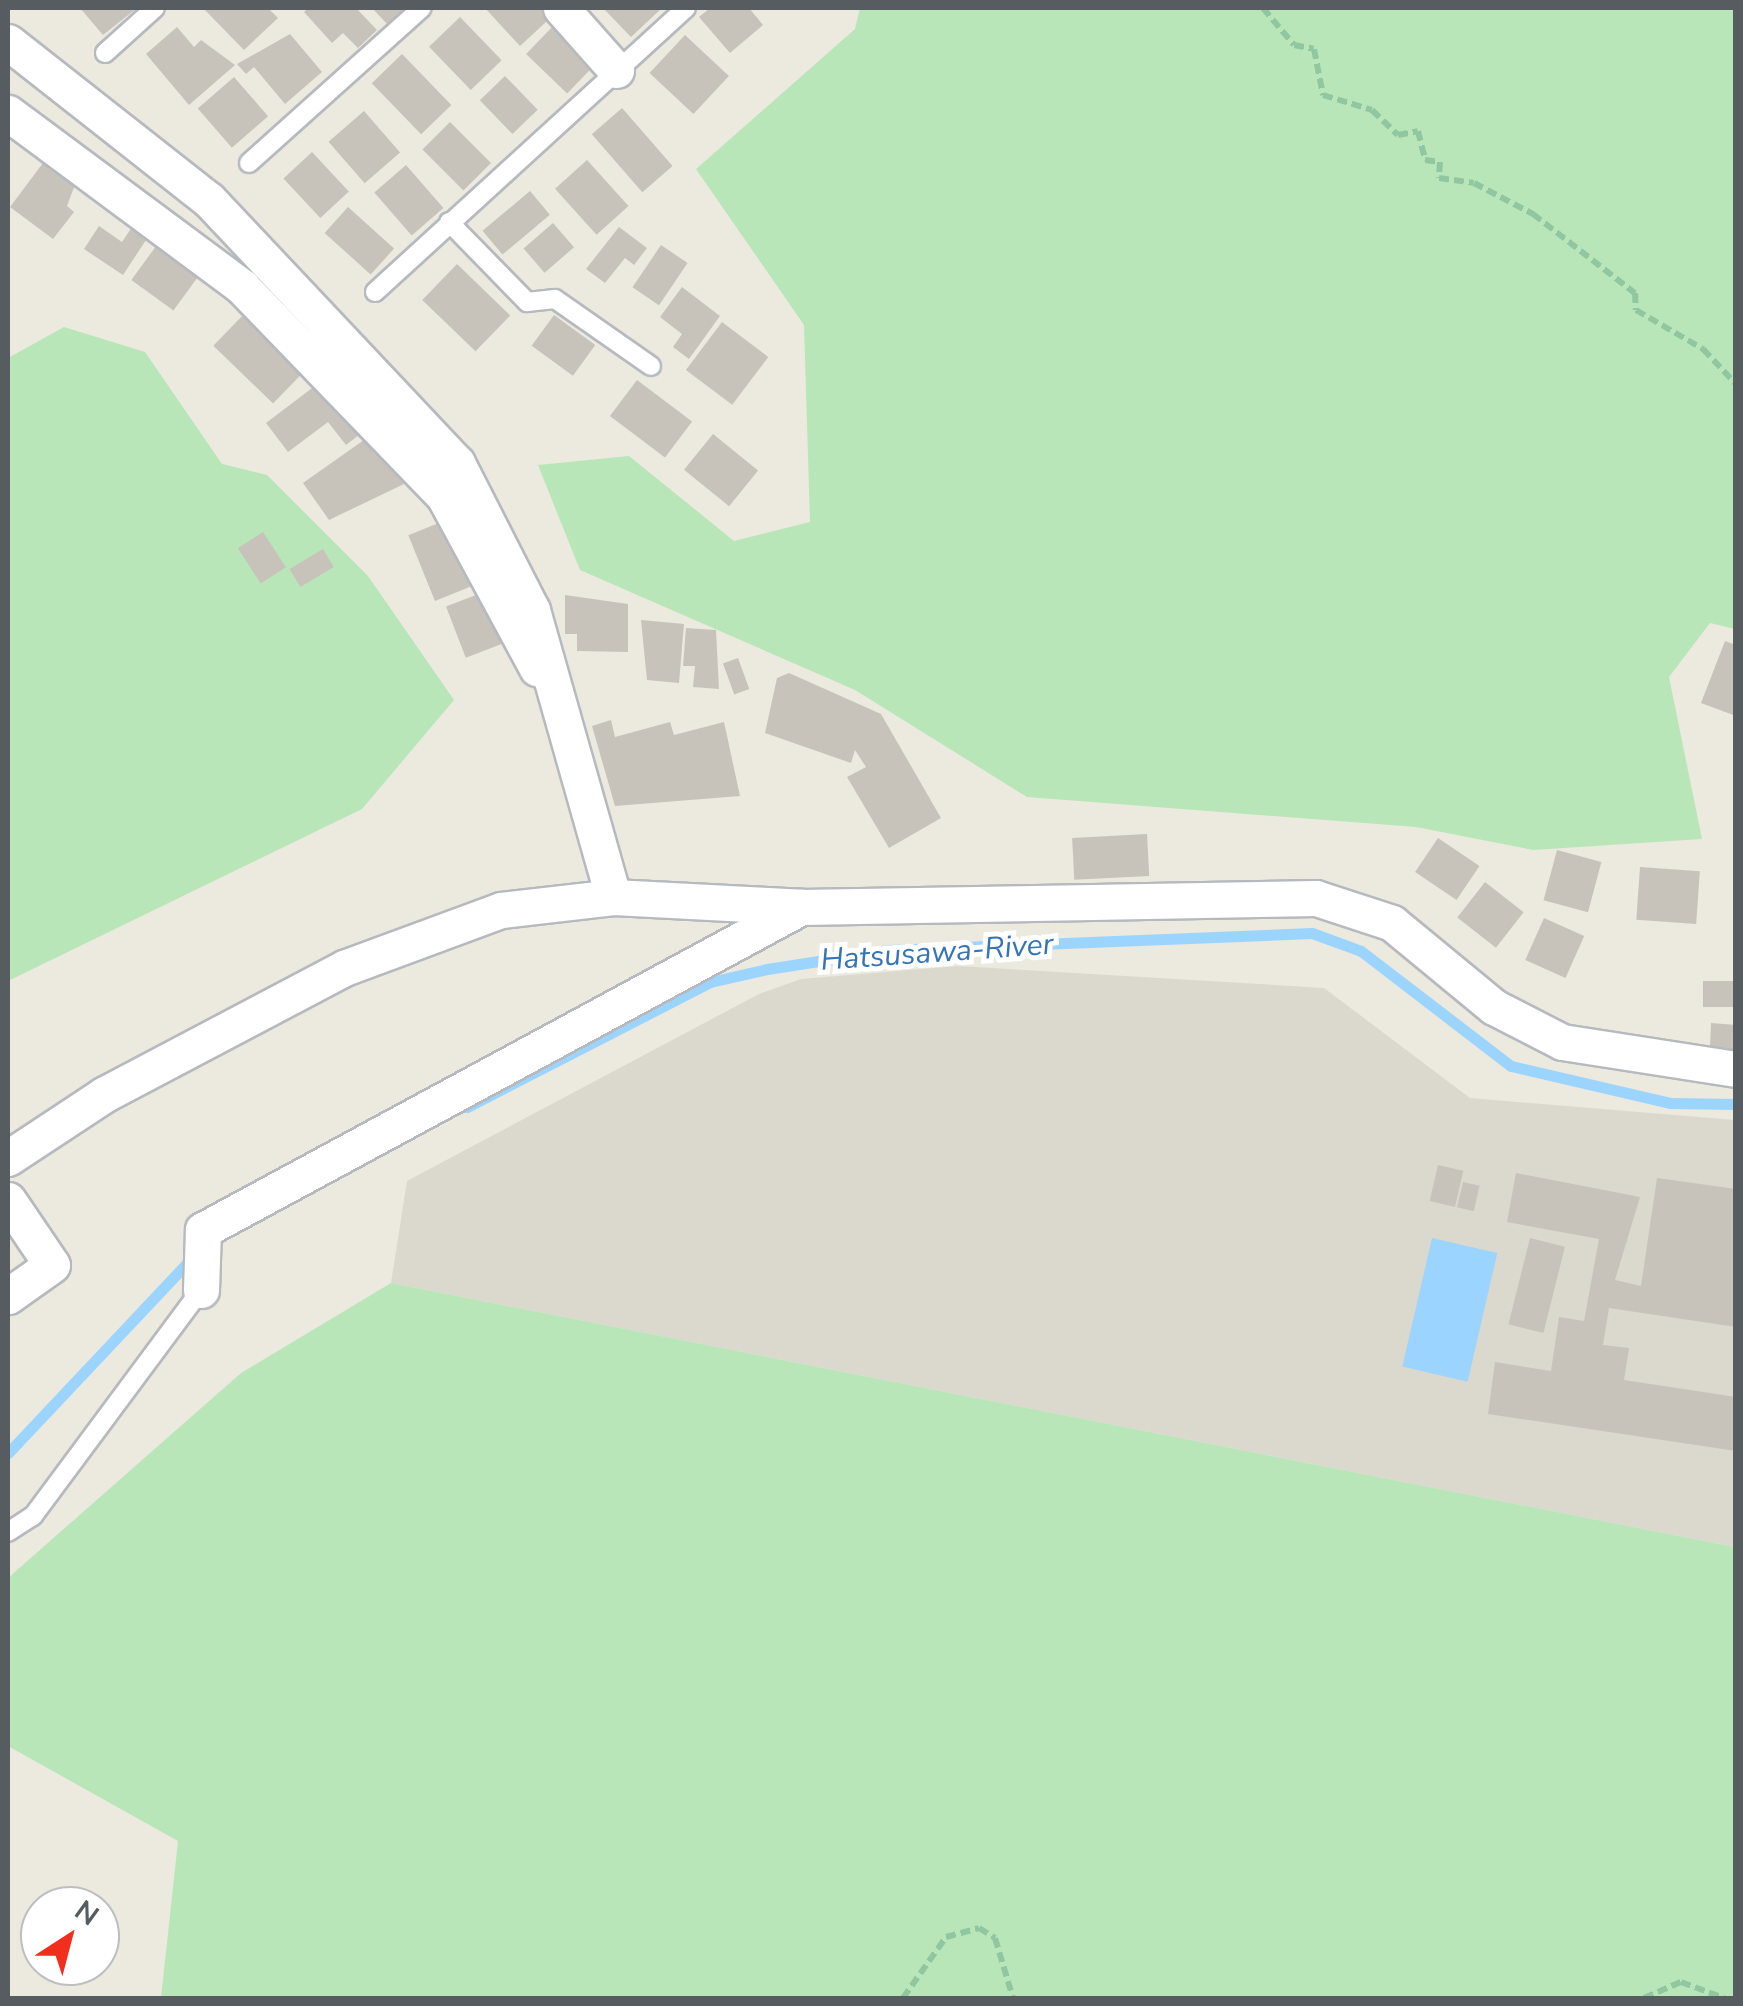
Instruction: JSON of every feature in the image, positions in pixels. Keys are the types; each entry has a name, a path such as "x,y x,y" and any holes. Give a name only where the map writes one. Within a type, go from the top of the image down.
{"street":[{"path":"561,8 616,70"},
{"path":"8,42 209,200 457,463 532,610 613,897"},
{"path":"8,113 242,286 444,496 516,638 552,690"},
{"path":"8,1158 105,1094 344,968 501,910 613,897 801,907 1278,898 1354,905 1392,924 1494,1007 1562,1042 1736,1069"},
{"path":"201,1290 203,1230 801,907"},
{"path":"8,1200 52,1264 8,1296"}],"lane":[{"path":"105,53 155,8"},
{"path":"249,164 422,8"},
{"path":"375,292 686,8"},
{"path":"449,222 527,302 555,299 651,366"},
{"path":"8,1532 33,1516 201,1290"}],"path":[{"path":"1263,8 1294,45 1314,49 1323,95 1372,110 1398,135 1418,131 1425,160 1440,162 1439,178 1474,182 1533,214 1634,293 1636,310 1703,349 1736,384"},
{"path":"903,1998 946,1936 979,1928 995,1938 1014,1998"},
{"path":"1644,1998 1681,1982 1724,1998"}],"shaded area":[{"path":"958,966 1324,988 1470,1098 1735,1120 1735,1547 391,1283 407,1181 759,994 801,979"}],"green space":[{"path":"860,8 1735,8 1735,629 1710,623 1669,677 1702,839 1533,850 1416,827 1027,797 855,690 580,570 538,465 629,456 734,541 810,522 804,325 696,169 855,29"},
{"path":"64,327 145,352 222,464 267,475 368,576 454,700 362,809 8,981 8,358"},
{"path":"391,1283 1735,1547 1735,1998 161,1998 178,1841 8,1746 8,1578 241,1373"}],"water":[{"path":"1432,1238 1497,1253 1468,1382 1402,1367"}],"building":[{"path":"80,8 137,8 103,35"},
{"path":"203,8 268,8 278,18 244,50"},
{"path":"309,8 356,8 377,30 358,48 343,33 332,43 304,12"},
{"path":"372,8 406,8 388,25"},
{"path":"485,8 554,8 558,11 520,46"},
{"path":"603,8 662,8 631,37"},
{"path":"710,8 749,8 763,25 730,53 699,17"},
{"path":"460,17 502,60 471,90 429,47"},
{"path":"556,23 597,63 567,94 526,54"},
{"path":"177,27 194,47 201,40 235,65 189,105 146,54"},
{"path":"290,34 322,72 285,104 254,67 246,74 237,64"},
{"path":"685,35 729,76 693,114 650,73"},
{"path":"402,54 451,105 421,134 372,83"},
{"path":"505,76 538,110 512,134 480,100"},
{"path":"234,77 268,116 232,148 198,108"},
{"path":"622,108 673,166 642,192 592,134"},
{"path":"364,111 400,153 365,183 329,142"},
{"path":"450,122 491,163 463,191 422,150"},
{"path":"312,152 349,191 320,218 283,179"},
{"path":"46,159 76,182 67,206 74,212 53,239 10,207"},
{"path":"587,160 628,206 597,235 555,189"},
{"path":"406,165 443,208 412,236 374,193"},
{"path":"530,191 550,215 502,255 483,231"},
{"path":"348,207 394,248 371,274 325,233"},
{"path":"553,223 574,247 545,273 524,249"},
{"path":"134,224 150,234 123,275 84,249 99,226 122,242"},
{"path":"619,227 647,248 634,265 625,258 605,283 586,269"},
{"path":"159,242 201,273 173,311 131,280"},
{"path":"661,245 688,263 659,305 632,287"},
{"path":"457,264 510,315 475,351 422,300"},
{"path":"682,287 720,316 689,359 673,347 682,334 660,317"},
{"path":"246,312 306,370 273,403 213,346"},
{"path":"554,315 595,345 573,376 532,346"},
{"path":"722,322 768,357 732,405 686,370"},
{"path":"324,379 364,431 346,445 328,422 288,452 266,423"},
{"path":"637,380 692,422 665,457 610,416"},
{"path":"713,434 758,471 729,506 684,470"},
{"path":"371,435 404,484 329,520 303,483"},
{"path":"451,518 478,584 435,601 408,535"},
{"path":"263,532 286,567 261,584 238,548"},
{"path":"323,549 334,567 300,587 290,569"},
{"path":"489,590 509,641 466,658 446,606"},
{"path":"565,595 628,604 628,652 577,651 577,634 565,634"},
{"path":"641,620 684,624 679,683 647,680"},
{"path":"686,628 716,630 719,689 693,687 695,666 683,666"},
{"path":"1725,641 1736,645 1736,716 1701,703"},
{"path":"738,658 749,689 734,694 723,663"},
{"path":"789,673 881,714 941,818 889,848 847,777 866,767 855,750 851,763 765,733 777,678"},
{"path":"611,720 615,737 670,722 674,735 724,722 740,796 615,806 592,726"},
{"path":"1147,834 1149,876 1074,880 1072,838"},
{"path":"1438,838 1479,866 1457,900 1415,872"},
{"path":"1557,850 1601,862 1588,912 1544,900"},
{"path":"1640,867 1700,871 1696,924 1636,920"},
{"path":"1485,882 1524,912 1496,948 1457,917"},
{"path":"1544,918 1584,936 1565,978 1525,960"},
{"path":"1703,981 1736,981 1736,1007 1703,1007"},
{"path":"1711,1023 1736,1025 1736,1050 1710,1047"},
{"path":"1438,1165 1463,1171 1455,1207 1430,1201"},
{"path":"1516,1173 1640,1197 1615,1280 1641,1286 1657,1178 1736,1189 1736,1327 1609,1308 1603,1345 1629,1348 1624,1380 1736,1397 1736,1451 1488,1414 1495,1362 1551,1371 1559,1317 1584,1321 1599,1239 1507,1222"},
{"path":"1463,1182 1480,1186 1474,1211 1457,1207"},
{"path":"1530,1238 1565,1247 1543,1333 1508,1324"}],"waterway":[{"name":"Hatsusawa-River","path":"467,1107 710,982 767,969 890,950 1312,933 1361,951 1511,1066 1670,1103 1736,1104"},
{"name":"Hatsusawa-River","path":"8,1453 193,1257"}]}
